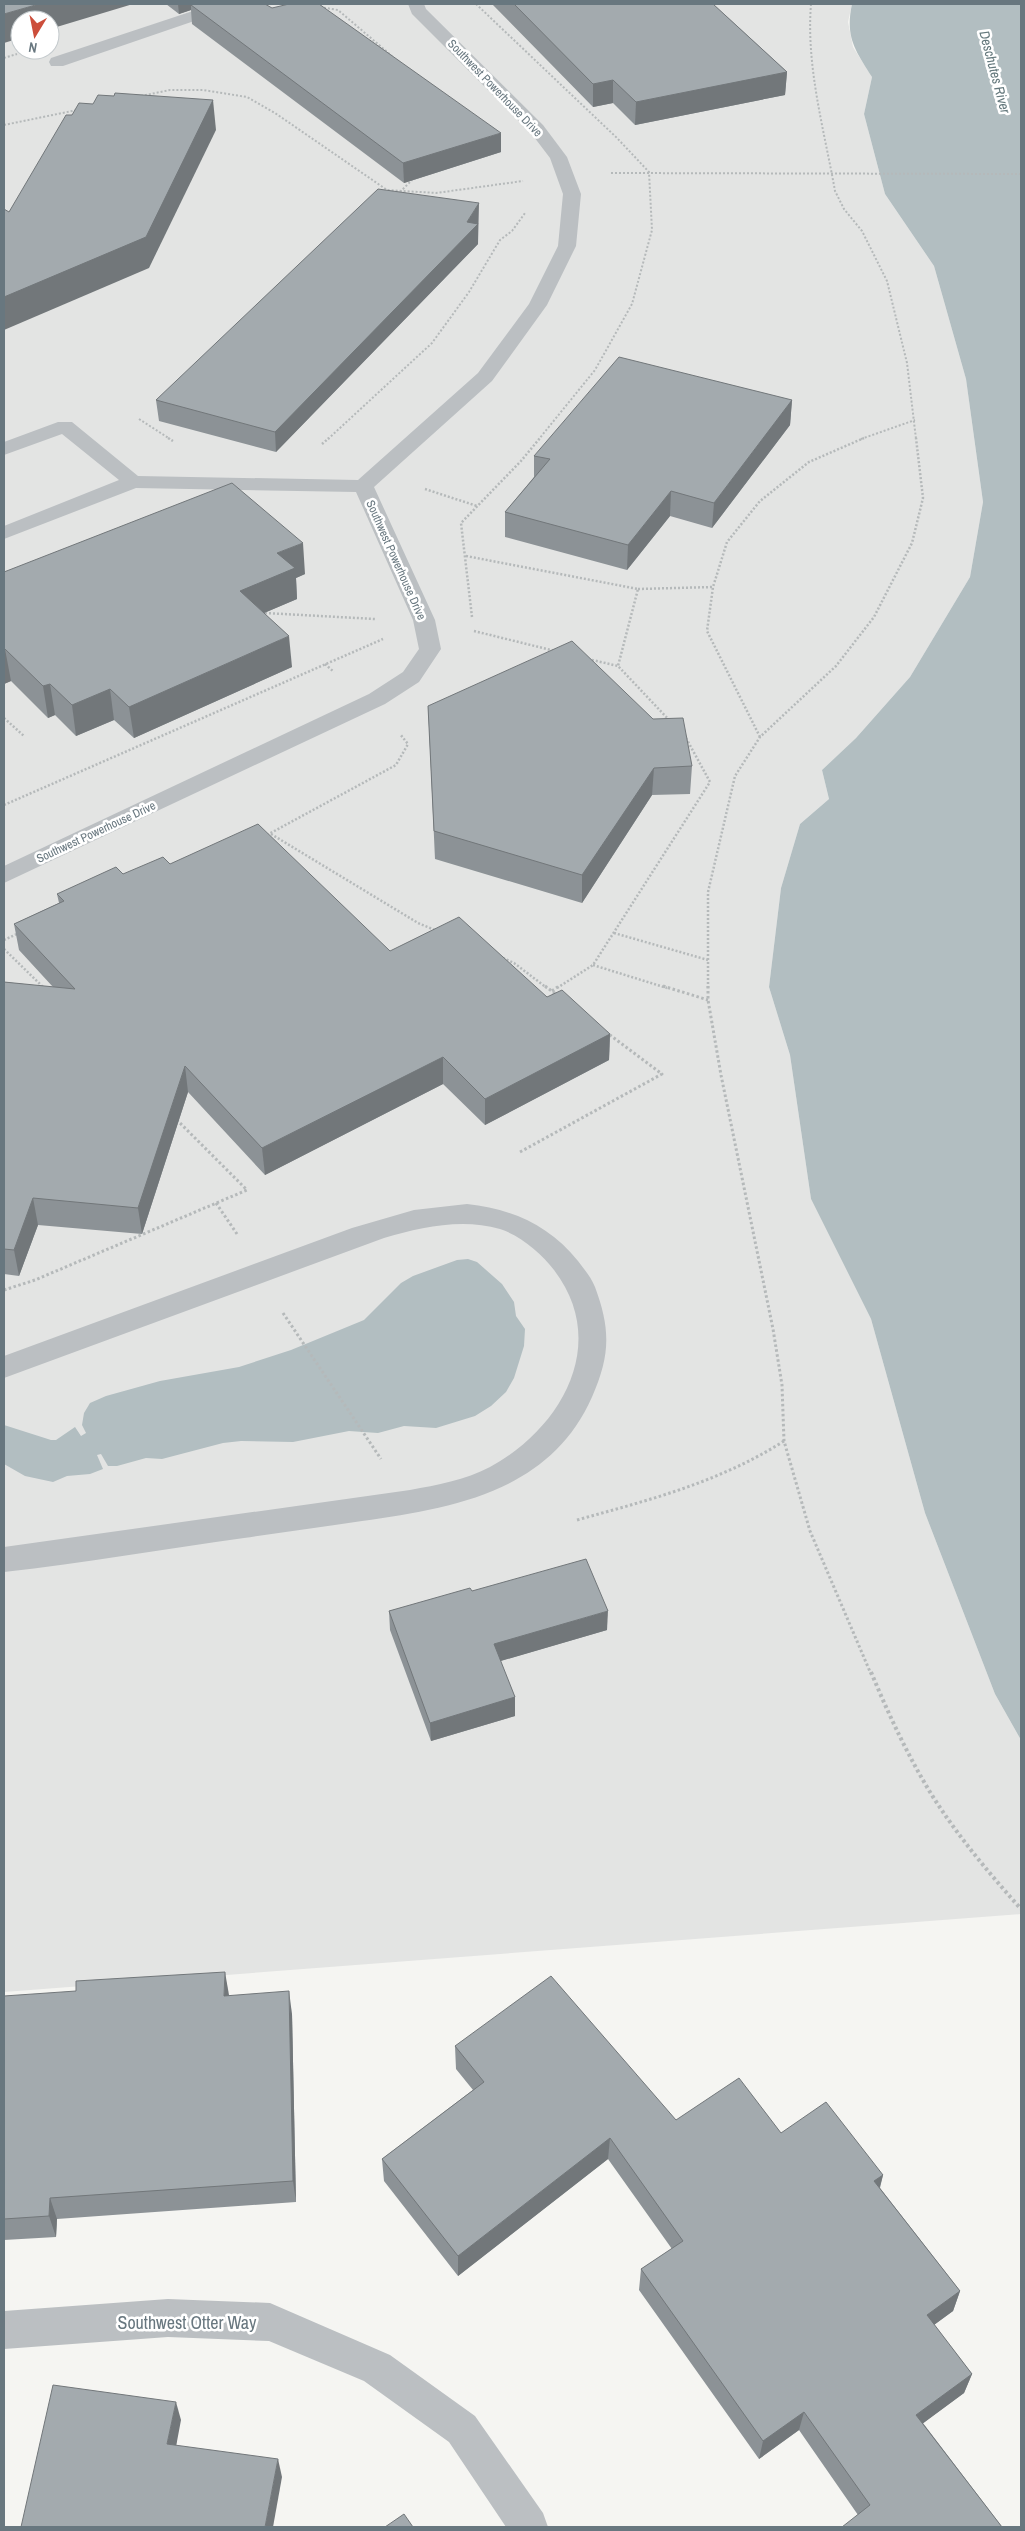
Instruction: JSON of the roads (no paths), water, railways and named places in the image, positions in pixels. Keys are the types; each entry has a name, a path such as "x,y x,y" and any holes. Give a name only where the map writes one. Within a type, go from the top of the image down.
{"street":[{"path":"56,62 229,4"},
{"name":"Southwest Powerhouse Drive","path":"4,875 377,699 411,677 430,649 424,620 363,486 484,377 538,305 567,246 572,194 558,157 537,128 418,11 416,4"},
{"path":"4,449 65,426 133,482"},
{"path":"4,533 133,482 363,486"},
{"path":"4,1367 362,1235 410,1220 448,1214 503,1220 526,1230 551,1248 570,1268 584,1293 590,1305 594,1333 590,1367 583,1389 567,1417 544,1444 500,1476 459,1491 410,1502 4,1560"},
{"name":"Southwest Otter Way","path":"4,2330 168,2318 270,2322 376,2368 462,2430 529,2527"}],"water":[{"name":"Deschutes River","path":"852,4 1021,4 1021,1740 995,1694 925,1513 871,1319 811,1199 790,1055 769,987 781,888 800,824 829,799 822,770 856,738 910,677 970,577 983,502 966,379 934,266 885,194 864,114 872,77 853,43 850,26"},
{"path":"468,1259 477,1262 502,1284 514,1302 516,1316 525,1329 524,1346 514,1378 506,1392 491,1406 475,1416 436,1428 404,1426 378,1433 349,1431 293,1442 241,1441 223,1443 162,1459 146,1458 117,1466 108,1466 101,1454 97,1455 103,1469 90,1474 67,1476 53,1482 25,1476 4,1464 4,1425 51,1440 56,1440 75,1427 81,1436 86,1433 82,1425 84,1413 90,1403 106,1396 160,1381 239,1367 291,1350 364,1320 401,1283 413,1276 457,1260"}]}
